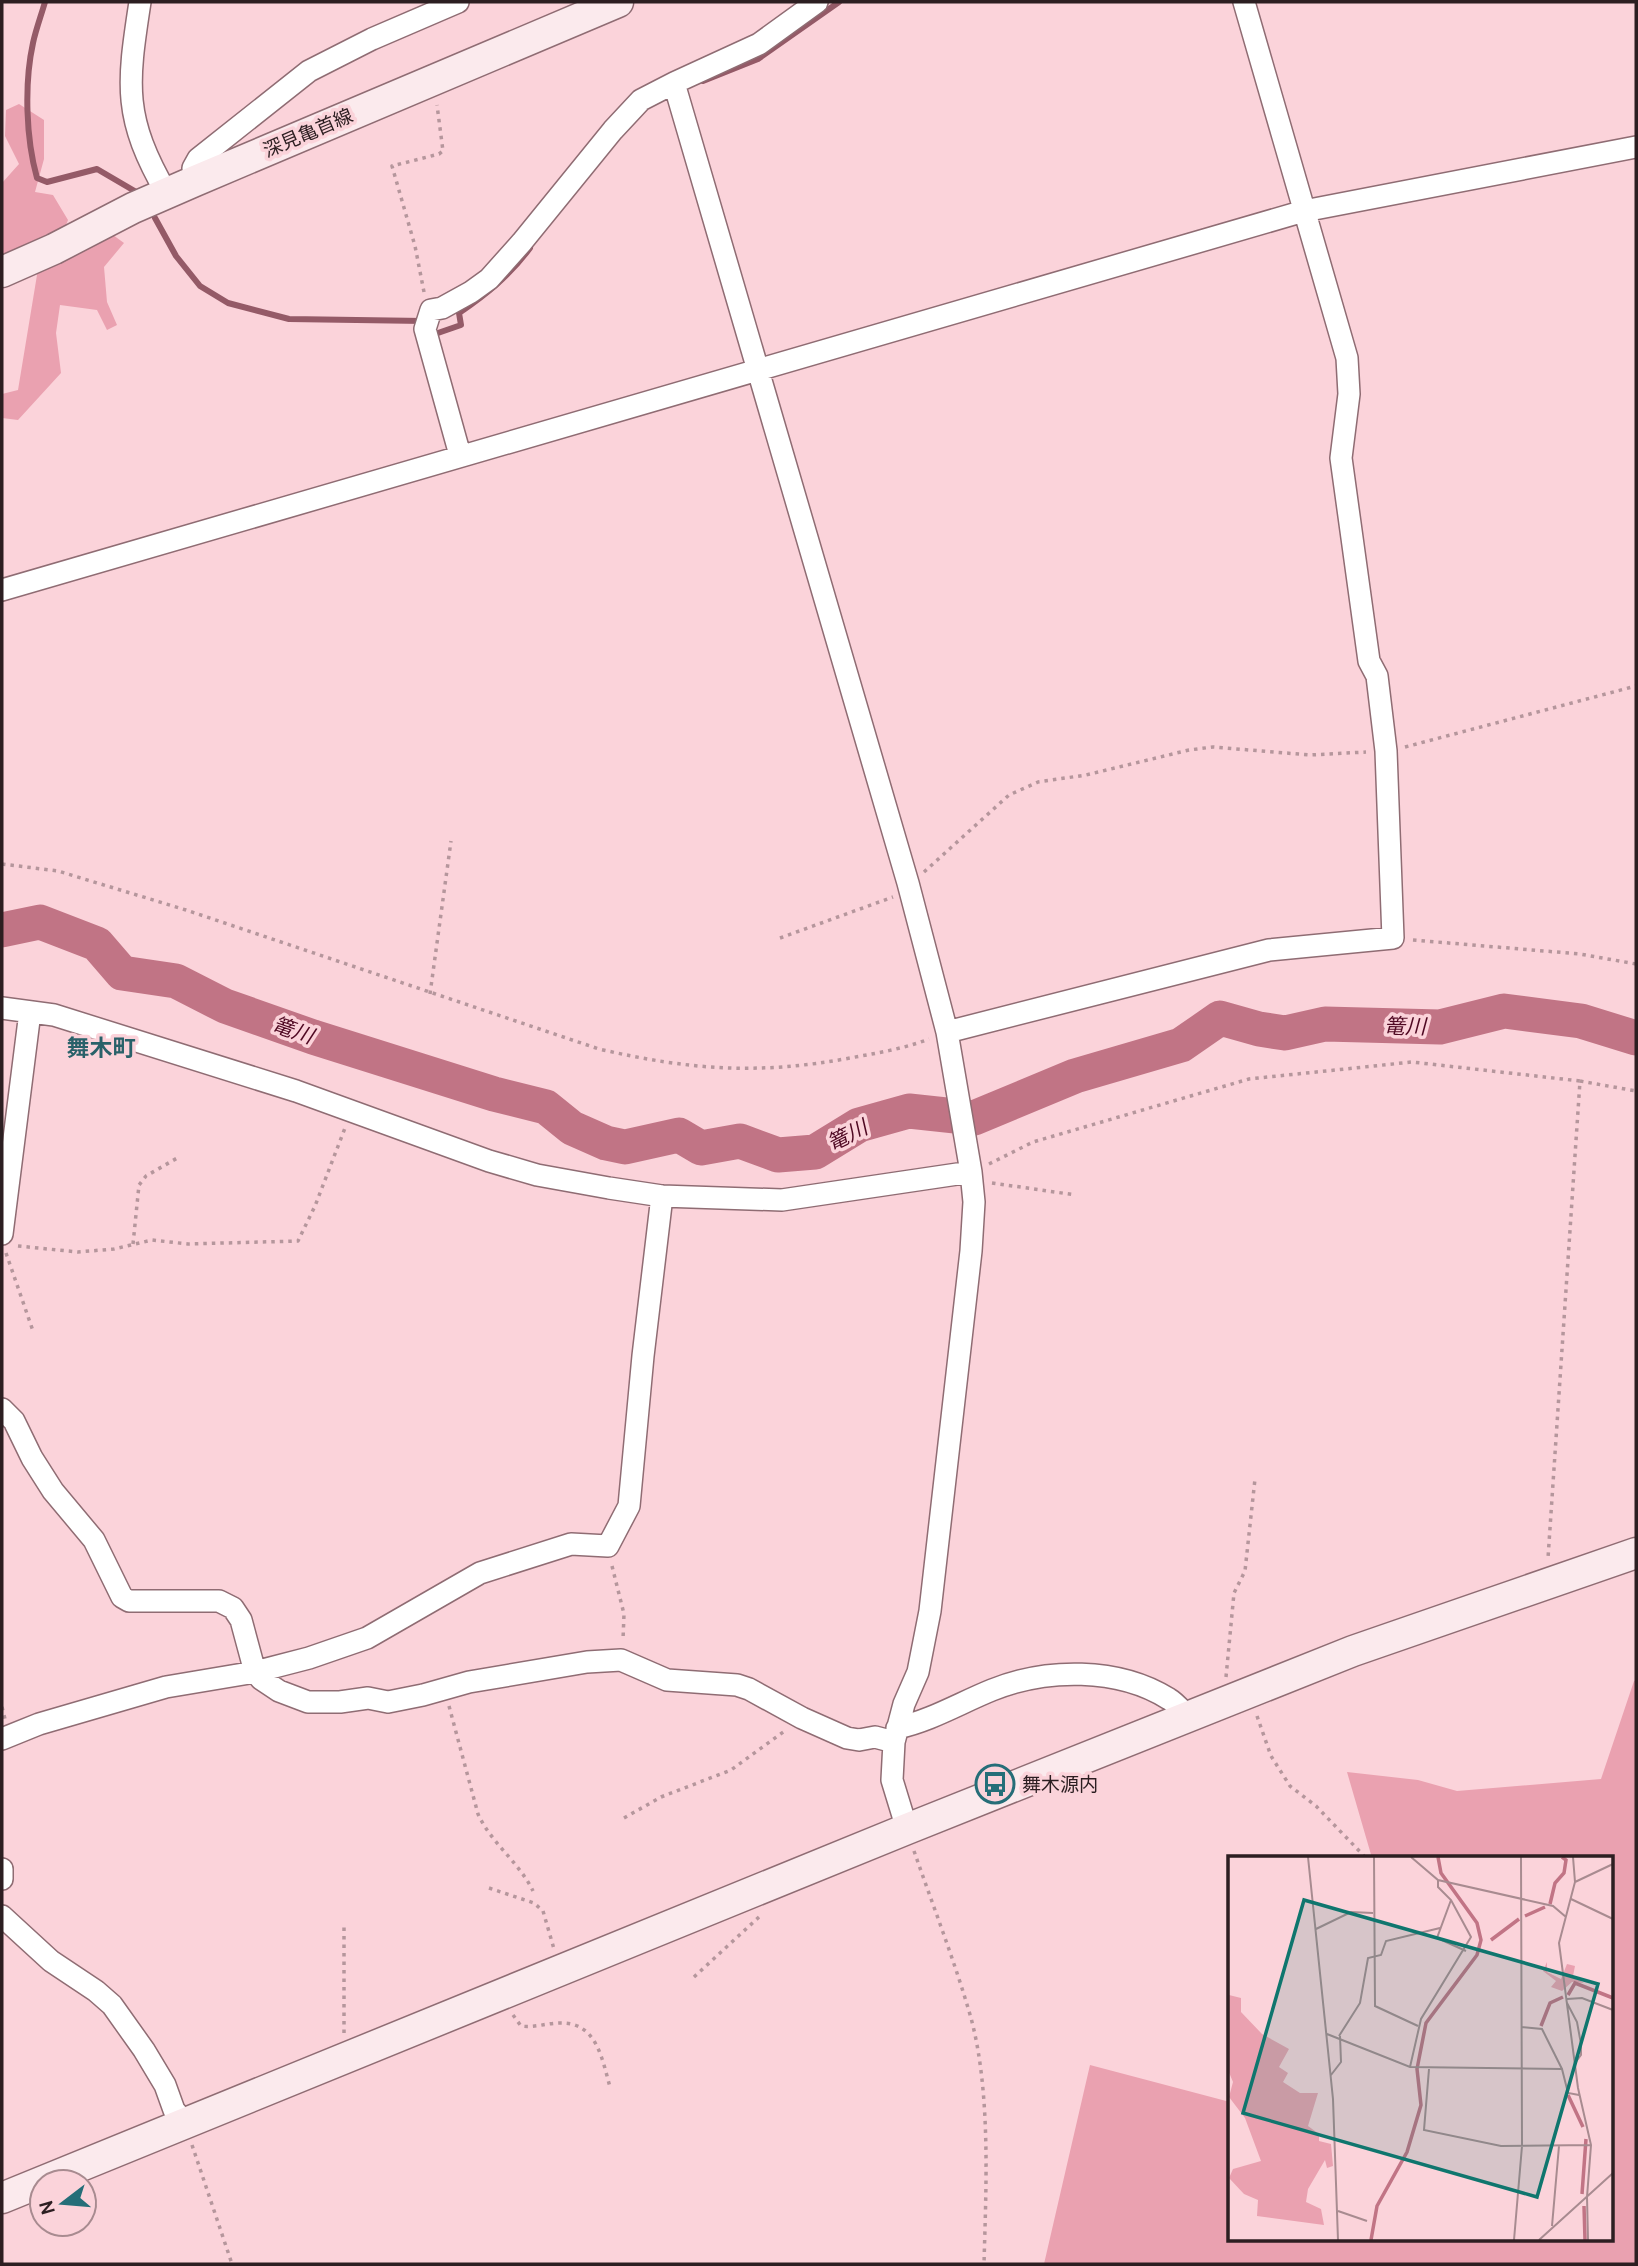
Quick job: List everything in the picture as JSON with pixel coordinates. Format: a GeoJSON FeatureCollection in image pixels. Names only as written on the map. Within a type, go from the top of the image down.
{"type":"FeatureCollection","features":[{"type":"Feature","properties":{"kind":"street"},"geometry":{"type":"LineString","coordinates":[[140,2],[130,85],[131,104],[144,150],[167,194]]}},
{"type":"Feature","properties":{"kind":"street"},"geometry":{"type":"LineString","coordinates":[[195,181],[193,168],[198,159],[309,71],[372,38],[457,2]]}},
{"type":"Feature","properties":{"kind":"street"},"geometry":{"type":"LineString","coordinates":[[460,455],[428,319],[489,279],[612,130],[641,100],[758,44],[817,2]]}},
{"type":"Feature","properties":{"kind":"street"},"geometry":{"type":"LineString","coordinates":[[948,1037],[1269,950],[1393,939],[1387,751],[1377,676],[1369,661],[1341,458],[1349,394],[1347,358],[1244,2]]}},
{"type":"Feature","properties":{"kind":"street","name":"深見亀首線"},"geometry":{"type":"LineString","coordinates":[[2,272],[54,249],[133,208],[612,3]]}},
{"type":"Feature","properties":{"kind":"street"},"geometry":{"type":"LineString","coordinates":[[675,85],[909,887],[948,1037],[972,1179],[971,1251],[930,1611],[918,1672],[904,1703],[895,1735],[892,1780],[907,1829]]}},
{"type":"Feature","properties":{"kind":"street"},"geometry":{"type":"LineString","coordinates":[[2,590],[1304,211],[1636,147]]}},
{"type":"Feature","properties":{"kind":"street"},"geometry":{"type":"LineString","coordinates":[[2,1008],[54,1015],[352,1111],[489,1161],[537,1175],[662,1196],[782,1199],[972,1179]]}},
{"type":"Feature","properties":{"kind":"street"},"geometry":{"type":"LineString","coordinates":[[7,1243],[30,1012]]}},
{"type":"Feature","properties":{"kind":"street"},"geometry":{"type":"LineString","coordinates":[[2,1738],[39,1724],[166,1687],[255,1672],[309,1658],[367,1638],[480,1573],[571,1544],[608,1546],[629,1506],[662,1196]]}},
{"type":"Feature","properties":{"kind":"street"},"geometry":{"type":"LineString","coordinates":[[2,1409],[14,1421],[32,1458],[53,1491],[93,1540],[122,1597],[129,1601],[219,1601],[233,1608],[241,1620],[255,1672],[279,1691],[308,1702],[340,1702],[368,1698],[388,1702],[470,1682],[574,1664],[621,1660],[667,1679],[737,1685],[749,1689],[802,1718],[847,1738],[859,1740],[895,1735],[995,1689],[1029,1679],[1079,1675],[1105,1676],[1139,1685],[1170,1699],[1188,1717]]}},
{"type":"Feature","properties":{"kind":"street"},"geometry":{"type":"LineString","coordinates":[[2,2198],[350,2054],[1353,1651],[1636,1553]]}},
{"type":"Feature","properties":{"kind":"street"},"geometry":{"type":"LineString","coordinates":[[2,1869],[2,1879]]}},
{"type":"Feature","properties":{"kind":"street"},"geometry":{"type":"LineString","coordinates":[[2,1916],[51,1961],[112,2005],[144,2050],[165,2085],[174,2110],[185,2123]]}},
{"type":"Feature","properties":{"kind":"path"},"geometry":{"type":"LineString","coordinates":[[428,319],[415,246],[393,166],[439,155],[443,151],[436,89],[432,80]]}},
{"type":"Feature","properties":{"kind":"path"},"geometry":{"type":"LineString","coordinates":[[780,938],[909,887],[1009,794],[1038,782],[1086,775],[1189,750],[1213,747],[1310,755],[1387,751],[1636,686]]}},
{"type":"Feature","properties":{"kind":"path"},"geometry":{"type":"LineString","coordinates":[[430,994],[451,841]]}},
{"type":"Feature","properties":{"kind":"path"},"geometry":{"type":"LineString","coordinates":[[2,864],[58,871],[173,906],[599,1049],[648,1060],[746,1070],[839,1060],[948,1037]]}},
{"type":"Feature","properties":{"kind":"path"},"geometry":{"type":"LineString","coordinates":[[1393,939],[1580,954],[1636,964]]}},
{"type":"Feature","properties":{"kind":"path"},"geometry":{"type":"LineString","coordinates":[[972,1179],[1033,1142],[1249,1079],[1412,1062],[1580,1081],[1636,1091]]}},
{"type":"Feature","properties":{"kind":"path"},"geometry":{"type":"LineString","coordinates":[[1546,1583],[1580,1081]]}},
{"type":"Feature","properties":{"kind":"path"},"geometry":{"type":"LineString","coordinates":[[33,1331],[7,1243],[78,1252],[114,1249],[152,1240],[188,1244],[298,1241],[315,1206],[352,1111]]}},
{"type":"Feature","properties":{"kind":"path"},"geometry":{"type":"LineString","coordinates":[[133,1245],[139,1185],[146,1176],[179,1157]]}},
{"type":"Feature","properties":{"kind":"path"},"geometry":{"type":"LineString","coordinates":[[972,1179],[1076,1195]]}},
{"type":"Feature","properties":{"kind":"path"},"geometry":{"type":"LineString","coordinates":[[1255,1479],[1245,1571],[1234,1593],[1226,1678],[1243,1695],[1290,1787],[1316,1806],[1364,1856]]}},
{"type":"Feature","properties":{"kind":"path"},"geometry":{"type":"LineString","coordinates":[[608,1546],[624,1614],[621,1660]]}},
{"type":"Feature","properties":{"kind":"path"},"geometry":{"type":"LineString","coordinates":[[444,1689],[478,1814],[484,1827],[527,1878],[533,1891]]}},
{"type":"Feature","properties":{"kind":"path"},"geometry":{"type":"LineString","coordinates":[[624,1818],[661,1797],[731,1770],[802,1718]]}},
{"type":"Feature","properties":{"kind":"path"},"geometry":{"type":"LineString","coordinates":[[907,1829],[971,2019],[977,2052],[986,2156],[984,2264]]}},
{"type":"Feature","properties":{"kind":"path"},"geometry":{"type":"LineString","coordinates":[[489,1888],[534,1903],[543,1911],[561,1970]]}},
{"type":"Feature","properties":{"kind":"path"},"geometry":{"type":"LineString","coordinates":[[694,1977],[760,1916],[765,1904],[758,1889]]}},
{"type":"Feature","properties":{"kind":"path"},"geometry":{"type":"LineString","coordinates":[[344,1923],[343,2031],[350,2054]]}},
{"type":"Feature","properties":{"kind":"path"},"geometry":{"type":"LineString","coordinates":[[506,1992],[514,2018],[521,2026],[559,2022],[584,2028],[600,2050],[610,2087]]}},
{"type":"Feature","properties":{"kind":"path"},"geometry":{"type":"LineString","coordinates":[[185,2123],[232,2264]]}},
{"type":"Feature","properties":{"kind":"shaded area"},"geometry":{"type":"Polygon","coordinates":[[[19,104],[44,120],[44,159],[35,192],[53,195],[68,220],[62,235],[69,258],[113,235],[124,243],[104,267],[107,302],[117,325],[107,330],[97,310],[60,305],[56,333],[61,373],[18,420],[2,418],[2,394],[18,390],[37,275],[29,255],[2,266],[2,183],[19,164],[5,136],[6,110],[19,104]]]}},
{"type":"Feature","properties":{"kind":"shaded area"},"geometry":{"type":"Polygon","coordinates":[[[1636,1680],[1636,2264],[1044,2264],[1090,2065],[1228,2101],[1228,2242],[1614,2242],[1614,1856],[1371,1856],[1347,1772],[1418,1780],[1457,1791],[1601,1779],[1636,1680]]]}},
{"type":"Feature","properties":{"kind":"waterway"},"geometry":{"type":"LineString","coordinates":[[45,2],[33,43],[27,93],[30,146],[37,178],[47,182],[97,169],[138,193]]}},
{"type":"Feature","properties":{"kind":"waterway"},"geometry":{"type":"LineString","coordinates":[[703,81],[758,59],[839,2]]}},
{"type":"Feature","properties":{"kind":"waterway"},"geometry":{"type":"LineString","coordinates":[[155,218],[176,256],[200,286],[228,303],[289,319],[424,321]]}},
{"type":"Feature","properties":{"kind":"waterway"},"geometry":{"type":"LineString","coordinates":[[431,329],[435,334],[461,325],[459,313],[498,284],[530,248]]}},
{"type":"Feature","properties":{"kind":"waterway","name":"篭川"},"geometry":{"type":"LineString","coordinates":[[2,930],[40,922],[97,944],[122,973],[176,981],[225,1006],[313,1037],[494,1094],[546,1107],[572,1128],[606,1143],[625,1147],[679,1135],[701,1148],[740,1141],[778,1155],[815,1152],[859,1125],[909,1111],[974,1118],[1075,1076],[1181,1045],[1220,1018],[1285,1033],[1325,1024],[1440,1027],[1504,1011],[1581,1021],[1636,1038]]}},
{"type":"Feature","properties":{"kind":"place","name":"舞木源内"},"geometry":{"type":"Point","coordinates":[995,1784]}},
{"type":"Feature","properties":{"kind":"district","name":"舞木町"},"geometry":{"type":"Point","coordinates":[101,1048]}}]}
